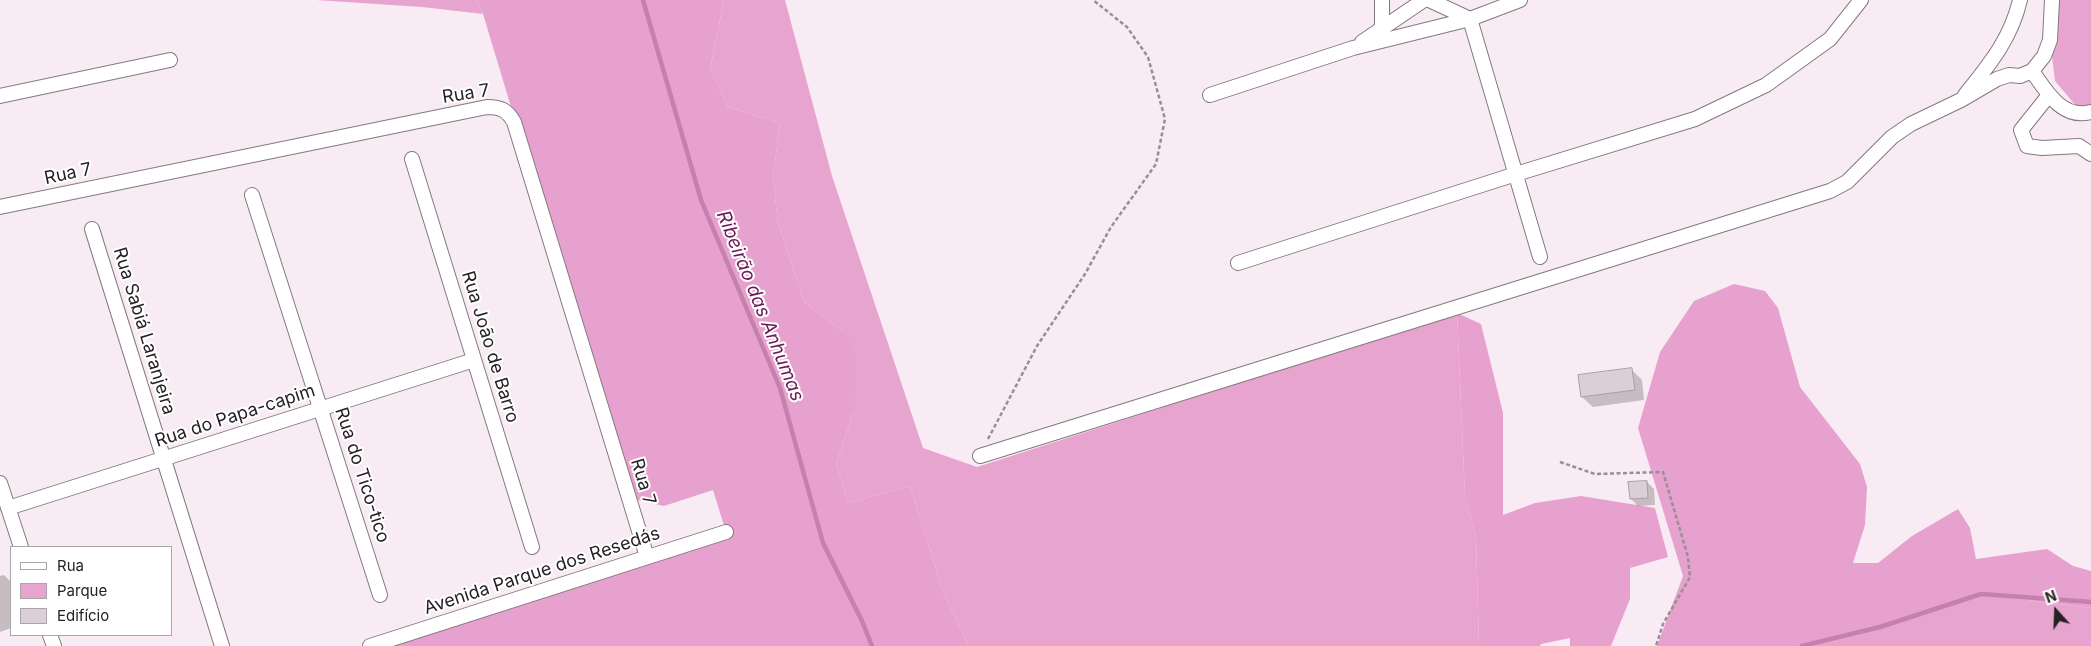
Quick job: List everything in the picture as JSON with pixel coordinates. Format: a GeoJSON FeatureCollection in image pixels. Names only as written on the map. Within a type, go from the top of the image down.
{"type":"FeatureCollection","features":[{"type":"Feature","properties":{"kind":"street"},"geometry":{"type":"LineString","coordinates":[[1382,0],[1382,28]]}},
{"type":"Feature","properties":{"kind":"street"},"geometry":{"type":"LineString","coordinates":[[1353,48],[1424,0]]}},
{"type":"Feature","properties":{"kind":"street"},"geometry":{"type":"LineString","coordinates":[[1429,0],[1470,19],[1540,258]]}},
{"type":"Feature","properties":{"kind":"street"},"geometry":{"type":"LineString","coordinates":[[1210,95],[1353,48],[1470,19],[1520,0]]}},
{"type":"Feature","properties":{"kind":"street"},"geometry":{"type":"LineString","coordinates":[[1238,263],[1695,119],[1766,85],[1830,39],[1861,0]]}},
{"type":"Feature","properties":{"kind":"street"},"geometry":{"type":"LineString","coordinates":[[1961,100],[1998,54],[2016,18],[2020,0]]}},
{"type":"Feature","properties":{"kind":"street"},"geometry":{"type":"LineString","coordinates":[[980,456],[1830,191],[1847,182],[1892,138],[1911,124],[1961,100],[1998,79],[2009,75],[2020,76],[2032,71],[2044,56],[2050,40],[2052,0]]}},
{"type":"Feature","properties":{"kind":"street"},"geometry":{"type":"LineString","coordinates":[[0,96],[170,60]]}},
{"type":"Feature","properties":{"kind":"street"},"geometry":{"type":"LineString","coordinates":[[2032,71],[2049,95],[2064,109],[2083,114],[2091,112]]}},
{"type":"Feature","properties":{"kind":"street"},"geometry":{"type":"LineString","coordinates":[[2049,95],[2021,130],[2027,146],[2042,148],[2079,146],[2091,154]]}},
{"type":"Feature","properties":{"kind":"street","name":"Rua 7"},"geometry":{"type":"LineString","coordinates":[[0,207],[487,107],[499,107],[509,114],[514,122],[647,557]]}},
{"type":"Feature","properties":{"kind":"street","name":"Rua João de Barro"},"geometry":{"type":"LineString","coordinates":[[412,159],[532,546]]}},
{"type":"Feature","properties":{"kind":"street","name":"Rua do Tico-tico"},"geometry":{"type":"LineString","coordinates":[[252,196],[380,594]]}},
{"type":"Feature","properties":{"kind":"street","name":"Rua Sabiá Laranjeira"},"geometry":{"type":"LineString","coordinates":[[92,229],[222,646]]}},
{"type":"Feature","properties":{"kind":"street","name":"Rua do Papa-capim"},"geometry":{"type":"LineString","coordinates":[[8,508],[474,360]]}},
{"type":"Feature","properties":{"kind":"street"},"geometry":{"type":"LineString","coordinates":[[0,486],[8,508],[6,526],[20,546]]}},
{"type":"Feature","properties":{"kind":"street","name":"Avenida Parque dos Resedás"},"geometry":{"type":"LineString","coordinates":[[370,646],[726,532]]}},
{"type":"Feature","properties":{"kind":"path"},"geometry":{"type":"LineString","coordinates":[[980,456],[1037,346],[1085,274],[1110,227],[1156,164],[1165,119],[1148,57],[1127,27],[1092,0]]}},
{"type":"Feature","properties":{"kind":"path"},"geometry":{"type":"LineString","coordinates":[[1560,462],[1595,474],[1663,472],[1688,556],[1690,577],[1663,624],[1656,646]]}},
{"type":"Feature","properties":{"kind":"green space"},"geometry":{"type":"Polygon","coordinates":[[[316,0],[477,0],[483,14],[422,7],[316,0]]]}},
{"type":"Feature","properties":{"kind":"green space"},"geometry":{"type":"Polygon","coordinates":[[[724,0],[785,0],[832,176],[923,448],[977,467],[1457,313],[1465,496],[1476,537],[1479,646],[969,646],[943,592],[910,486],[848,503],[836,464],[854,411],[842,331],[804,302],[778,223],[773,177],[780,123],[728,107],[710,69],[724,0]]]}},
{"type":"Feature","properties":{"kind":"green space"},"geometry":{"type":"Polygon","coordinates":[[[2052,0],[2091,0],[2091,112],[2083,114],[2055,81],[2050,40],[2052,0]]]}},
{"type":"Feature","properties":{"kind":"green space"},"geometry":{"type":"Polygon","coordinates":[[[1981,594],[2091,608],[2091,646],[1802,646],[1880,627],[1981,594]]]}},
{"type":"Feature","properties":{"kind":"shaded area"},"geometry":{"type":"Polygon","coordinates":[[[477,0],[724,0],[710,69],[728,107],[780,123],[773,177],[778,223],[804,302],[842,331],[856,354],[854,411],[836,464],[848,503],[910,486],[943,592],[969,646],[370,646],[726,532],[713,490],[664,506],[629,498],[483,14],[477,0]]]}},
{"type":"Feature","properties":{"kind":"shaded area"},"geometry":{"type":"Polygon","coordinates":[[[1734,284],[1765,291],[1778,308],[1800,387],[1860,464],[1867,487],[1865,525],[1853,563],[1878,563],[1912,536],[1958,509],[1970,528],[1976,559],[2047,549],[2073,566],[2091,571],[2091,608],[1981,594],[1880,627],[1802,646],[1657,646],[1683,576],[1638,428],[1660,352],[1694,301],[1734,284]]]}},
{"type":"Feature","properties":{"kind":"shaded area"},"geometry":{"type":"Polygon","coordinates":[[[1457,313],[1481,324],[1503,413],[1503,515],[1535,503],[1581,496],[1655,508],[1668,557],[1630,568],[1630,599],[1611,646],[1570,646],[1570,638],[1541,644],[1540,646],[1479,646],[1476,537],[1465,496],[1457,313]]]}},
{"type":"Feature","properties":{"kind":"building"},"geometry":{"type":"Polygon","coordinates":[[[1632,368],[1635,390],[1581,397],[1578,375],[1632,368]]]}},
{"type":"Feature","properties":{"kind":"building"},"geometry":{"type":"Polygon","coordinates":[[[1647,481],[1648,498],[1630,499],[1628,482],[1647,481]]]}},
{"type":"Feature","properties":{"kind":"waterway","name":"Ribeirão das Anhumas"},"geometry":{"type":"LineString","coordinates":[[643,0],[701,200],[780,388],[823,543],[862,621],[872,646]]}},
{"type":"Feature","properties":{"kind":"waterway"},"geometry":{"type":"LineString","coordinates":[[1802,646],[1880,627],[1981,594],[2091,602]]}}]}
